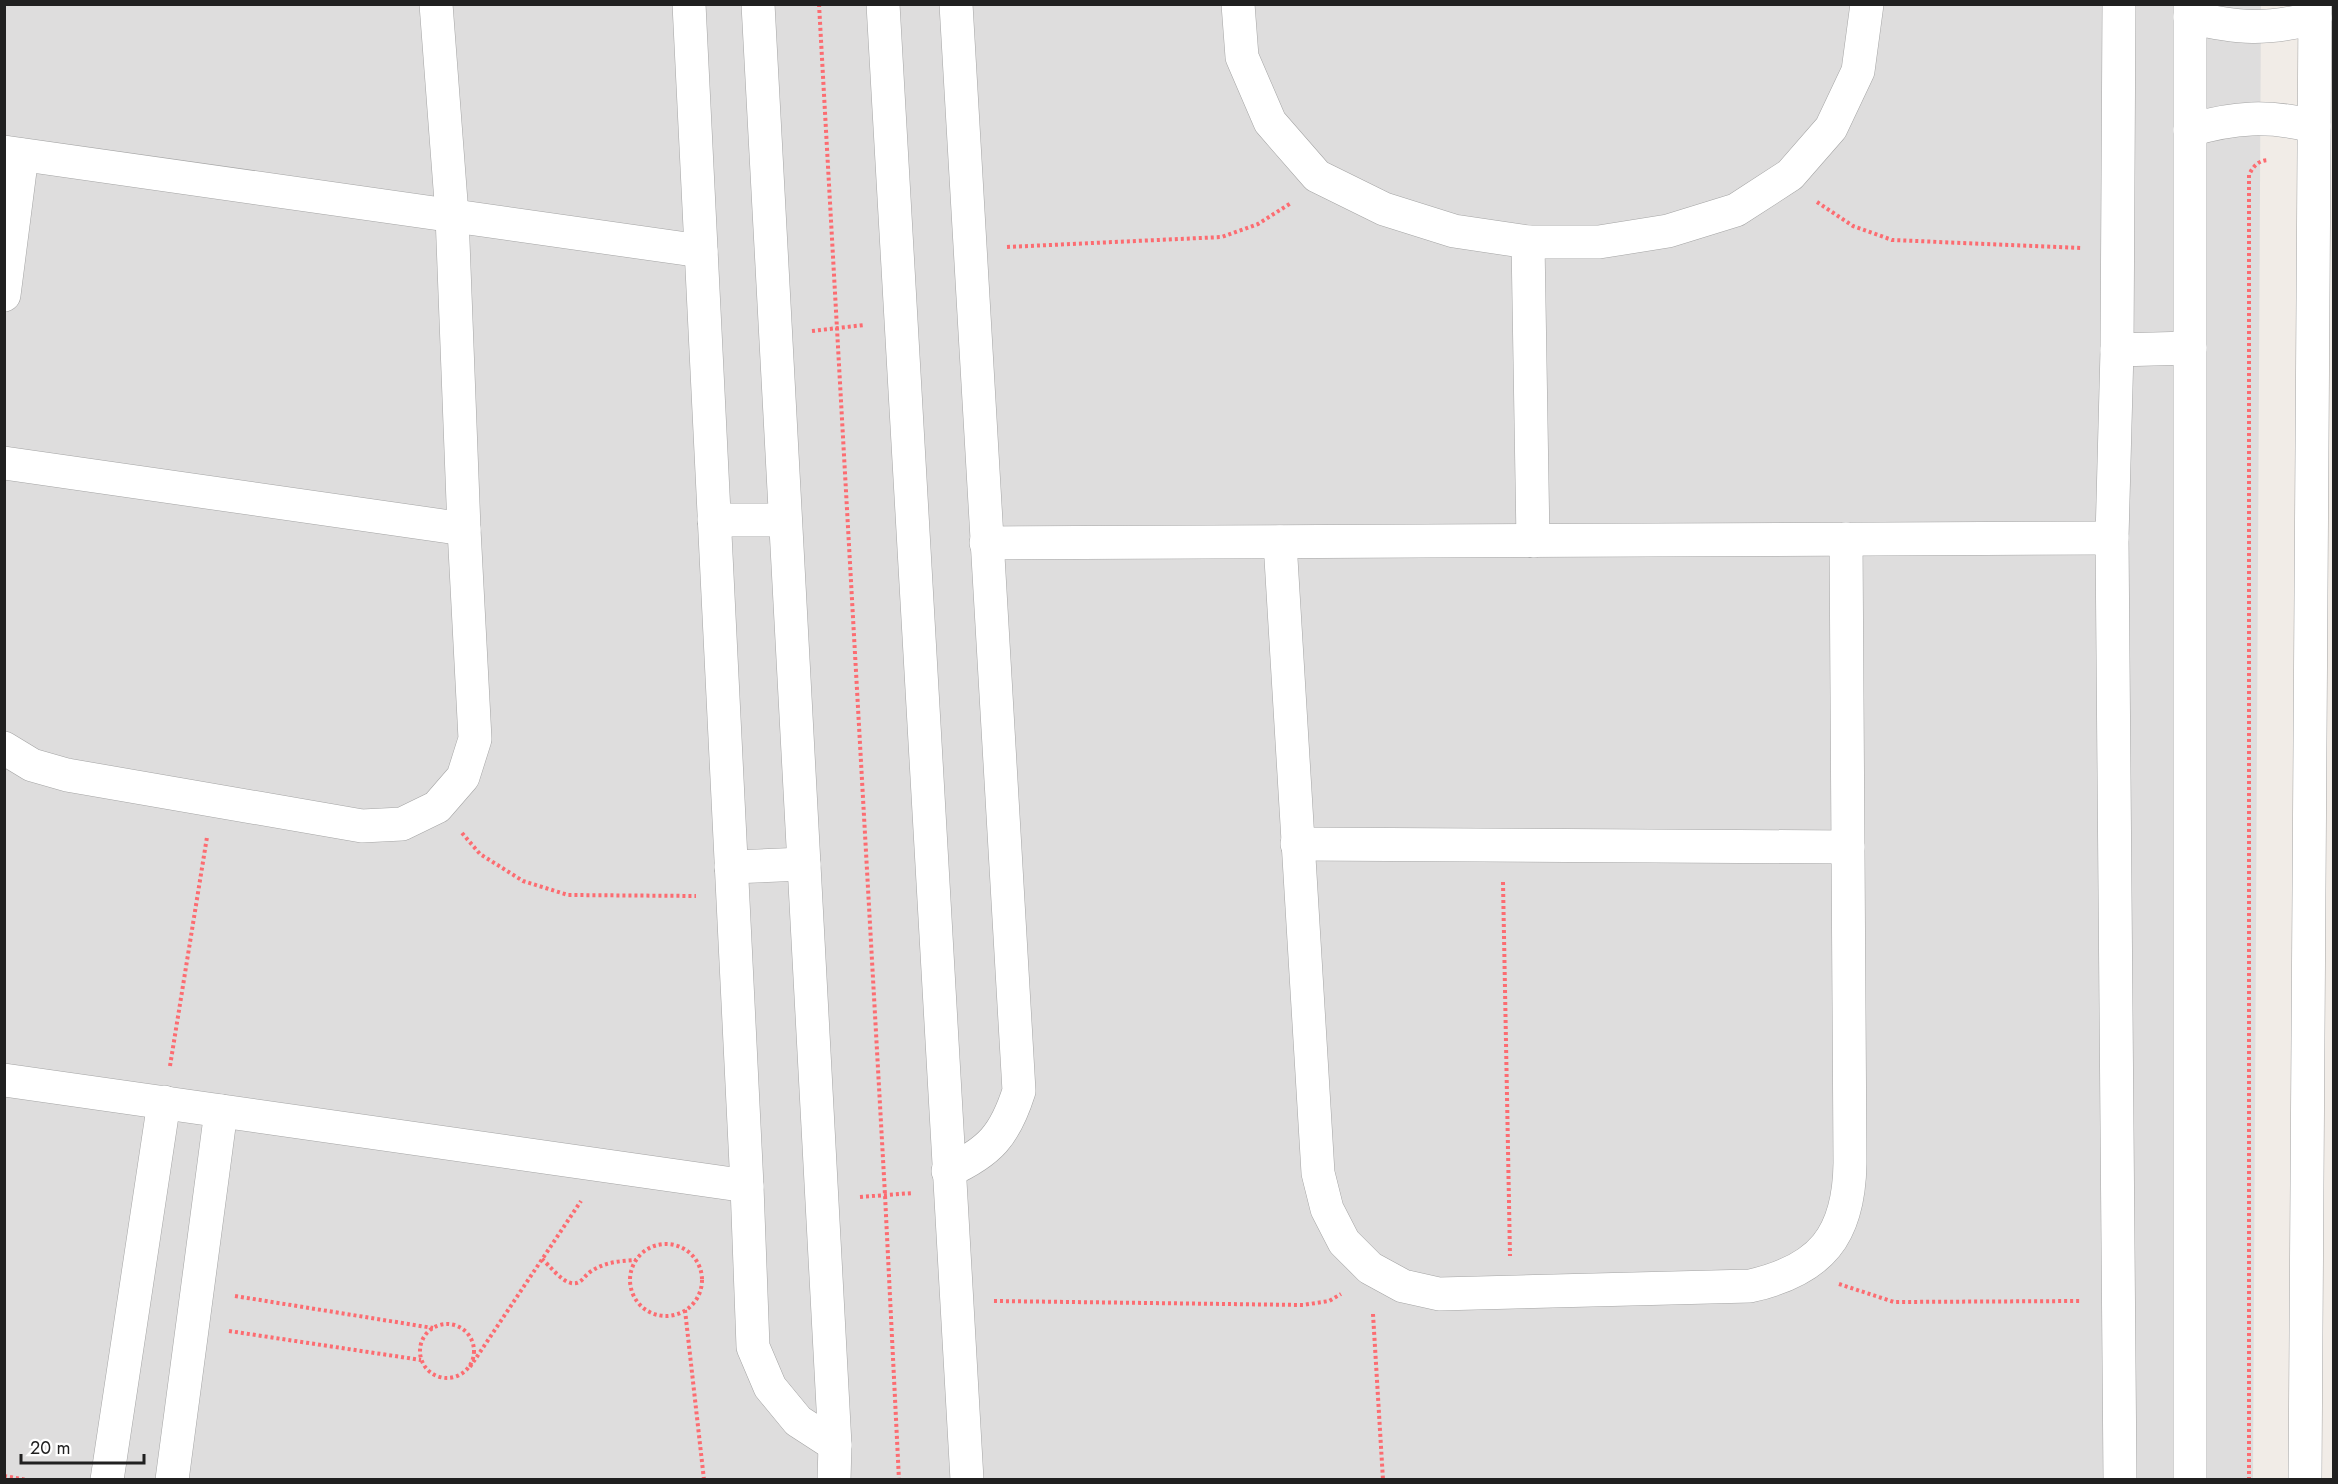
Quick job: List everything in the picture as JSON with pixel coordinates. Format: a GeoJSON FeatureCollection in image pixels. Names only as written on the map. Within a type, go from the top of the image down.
{"type":"FeatureCollection","features":[{"type":"Feature","properties":{"kind":"street"},"geometry":{"type":"LineString","coordinates":[[4,748],[32,765],[67,775],[362,826],[402,824],[437,807],[463,777],[475,739],[452,215],[436,4]]}},
{"type":"Feature","properties":{"kind":"street"},"geometry":{"type":"LineString","coordinates":[[689,4],[753,1347],[770,1388],[798,1421],[834,1444]]}},
{"type":"Feature","properties":{"kind":"street"},"geometry":{"type":"LineString","coordinates":[[758,4],[822,1201],[834,1479]]}},
{"type":"Feature","properties":{"kind":"street"},"geometry":{"type":"LineString","coordinates":[[883,4],[967,1479]]}},
{"type":"Feature","properties":{"kind":"street"},"geometry":{"type":"LineString","coordinates":[[949,1180],[995,1141],[1010,1118],[1019,1091],[956,4]]}},
{"type":"Feature","properties":{"kind":"street"},"geometry":{"type":"LineString","coordinates":[[1238,4],[1242,57],[1270,122],[1317,176],[1384,209],[1454,231],[1528,242],[1599,242],[1668,231],[1736,210],[1790,175],[1831,128],[1858,71],[1867,4]]}},
{"type":"Feature","properties":{"kind":"street"},"geometry":{"type":"LineString","coordinates":[[2119,4],[2117,350],[2112,538],[2120,1479]]}},
{"type":"Feature","properties":{"kind":"street"},"geometry":{"type":"LineString","coordinates":[[2190,1479],[2190,11],[2221,25],[2253,28],[2284,26],[2315,11],[2306,1479]]}},
{"type":"Feature","properties":{"kind":"street"},"geometry":{"type":"LineString","coordinates":[[2190,130],[2220,121],[2252,118],[2283,119],[2314,126]]}},
{"type":"Feature","properties":{"kind":"street"},"geometry":{"type":"LineString","coordinates":[[4,295],[13,154],[701,250]]}},
{"type":"Feature","properties":{"kind":"street"},"geometry":{"type":"LineString","coordinates":[[1528,242],[1533,541]]}},
{"type":"Feature","properties":{"kind":"street"},"geometry":{"type":"LineString","coordinates":[[2117,350],[2190,348]]}},
{"type":"Feature","properties":{"kind":"street"},"geometry":{"type":"LineString","coordinates":[[4,463],[464,529]]}},
{"type":"Feature","properties":{"kind":"street"},"geometry":{"type":"LineString","coordinates":[[714,520],[785,520]]}},
{"type":"Feature","properties":{"kind":"street"},"geometry":{"type":"LineString","coordinates":[[987,543],[2112,538]]}},
{"type":"Feature","properties":{"kind":"street"},"geometry":{"type":"LineString","coordinates":[[1280,542],[1318,1173],[1327,1209],[1344,1242],[1370,1268],[1403,1286],[1439,1294],[1750,1286],[1778,1280],[1803,1267],[1826,1246],[1842,1221],[1850,1192],[1846,539]]}},
{"type":"Feature","properties":{"kind":"street"},"geometry":{"type":"LineString","coordinates":[[1298,844],[1848,847]]}},
{"type":"Feature","properties":{"kind":"street"},"geometry":{"type":"LineString","coordinates":[[732,881],[804,864]]}},
{"type":"Feature","properties":{"kind":"street"},"geometry":{"type":"LineString","coordinates":[[4,1080],[747,1186]]}},
{"type":"Feature","properties":{"kind":"street"},"geometry":{"type":"LineString","coordinates":[[107,1479],[164,1102]]}},
{"type":"Feature","properties":{"kind":"street"},"geometry":{"type":"LineString","coordinates":[[172,1479],[221,1111]]}},
{"type":"Feature","properties":{"kind":"path"},"geometry":{"type":"LineString","coordinates":[[819,4],[899,1479]]}},
{"type":"Feature","properties":{"kind":"path"},"geometry":{"type":"LineString","coordinates":[[2250,1479],[2249,175],[2259,162],[2274,161]]}},
{"type":"Feature","properties":{"kind":"path"},"geometry":{"type":"LineString","coordinates":[[1790,175],[1819,204],[1853,226],[1892,240],[2118,250]]}},
{"type":"Feature","properties":{"kind":"path"},"geometry":{"type":"LineString","coordinates":[[970,248],[1222,237],[1258,224],[1291,203],[1317,176]]}},
{"type":"Feature","properties":{"kind":"path"},"geometry":{"type":"LineString","coordinates":[[775,335],[901,322]]}},
{"type":"Feature","properties":{"kind":"path"},"geometry":{"type":"LineString","coordinates":[[164,1102],[213,800]]}},
{"type":"Feature","properties":{"kind":"path"},"geometry":{"type":"LineString","coordinates":[[437,807],[480,854],[523,881],[568,895],[732,881]]}},
{"type":"Feature","properties":{"kind":"path"},"geometry":{"type":"LineString","coordinates":[[1502,845],[1511,1293]]}},
{"type":"Feature","properties":{"kind":"path"},"geometry":{"type":"LineString","coordinates":[[470,1367],[475,1355],[473,1343],[467,1332],[457,1325],[445,1324],[433,1328],[424,1336],[420,1348],[421,1360],[427,1371],[437,1378],[450,1379],[461,1375],[470,1367],[605,1166]]}},
{"type":"Feature","properties":{"kind":"path"},"geometry":{"type":"LineString","coordinates":[[822,1201],[885,1195],[949,1180]]}},
{"type":"Feature","properties":{"kind":"path"},"geometry":{"type":"LineString","coordinates":[[659,1245],[673,1245],[686,1250],[696,1260],[701,1274],[701,1287],[695,1300],[686,1310],[673,1316],[659,1316],[646,1311],[635,1300],[630,1287],[631,1273],[636,1260],[646,1251],[659,1245]]}},
{"type":"Feature","properties":{"kind":"path"},"geometry":{"type":"LineString","coordinates":[[542,1259],[565,1281],[573,1284],[580,1282],[590,1272],[612,1262],[636,1260]]}},
{"type":"Feature","properties":{"kind":"path"},"geometry":{"type":"LineString","coordinates":[[1803,1267],[1832,1282],[1894,1302],[2118,1300]]}},
{"type":"Feature","properties":{"kind":"path"},"geometry":{"type":"LineString","coordinates":[[956,1301],[1303,1305],[1329,1301],[1345,1293],[1353,1288],[1370,1268]]}},
{"type":"Feature","properties":{"kind":"path"},"geometry":{"type":"LineString","coordinates":[[1370,1268],[1383,1479]]}},
{"type":"Feature","properties":{"kind":"path"},"geometry":{"type":"LineString","coordinates":[[197,1290],[433,1328]]}},
{"type":"Feature","properties":{"kind":"path"},"geometry":{"type":"LineString","coordinates":[[686,1310],[704,1479]]}},
{"type":"Feature","properties":{"kind":"path"},"geometry":{"type":"LineString","coordinates":[[193,1325],[421,1360]]}},
{"type":"Feature","properties":{"kind":"path"},"geometry":{"type":"LineString","coordinates":[[4,1476],[27,1479]]}},
{"type":"Feature","properties":{"kind":"shaded area"},"geometry":{"type":"Polygon","coordinates":[[[5,5],[2261,5],[2253,1479],[5,1480],[5,5]]]}}]}
